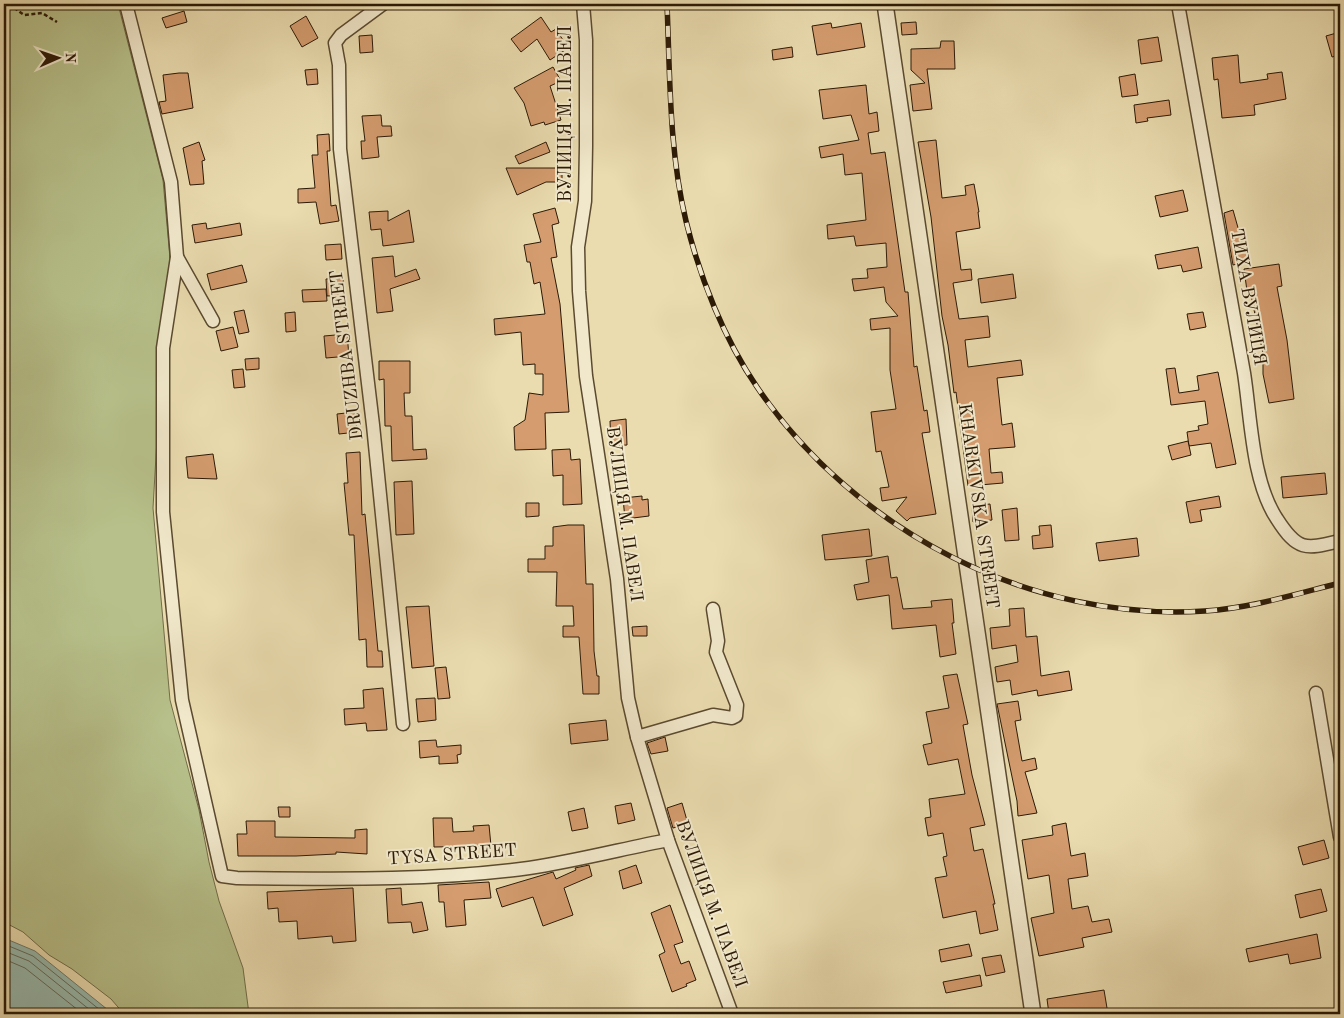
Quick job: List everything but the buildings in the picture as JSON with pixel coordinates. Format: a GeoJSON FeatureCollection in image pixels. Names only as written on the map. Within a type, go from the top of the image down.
{"type":"FeatureCollection","features":[{"type":"Feature","properties":{"kind":"street"},"geometry":{"type":"LineString","coordinates":[[126,4],[171,182],[177,257],[213,321]]}},
{"type":"Feature","properties":{"kind":"street","name":"DRUZHBA STREET"},"geometry":{"type":"LineString","coordinates":[[382,4],[341,35],[335,43],[339,65],[340,149],[373,425],[403,724]]}},
{"type":"Feature","properties":{"kind":"street","name":"ВУЛИЦЯ М. ПАВЕЛ"},"geometry":{"type":"LineString","coordinates":[[583,4],[586,40],[585,192],[578,247],[579,291],[586,376],[617,579],[628,698],[637,737],[668,840],[732,1014]]}},
{"type":"Feature","properties":{"kind":"street","name":"KHARKIVSKA STREET"},"geometry":{"type":"LineString","coordinates":[[885,4],[1034,1014]]}},
{"type":"Feature","properties":{"kind":"street","name":"ТИХА ВУЛИЦЯ"},"geometry":{"type":"LineString","coordinates":[[1178,4],[1249,406],[1261,486],[1277,519],[1296,542],[1309,548],[1340,541]]}},
{"type":"Feature","properties":{"kind":"street","name":"TYSA STREET"},"geometry":{"type":"LineString","coordinates":[[177,257],[163,348],[164,512],[182,700],[222,876],[236,878],[354,880],[482,873],[530,868],[668,840]]}},
{"type":"Feature","properties":{"kind":"street"},"geometry":{"type":"LineString","coordinates":[[637,737],[713,715],[732,718],[736,716],[737,705],[716,652],[718,641],[713,609]]}},
{"type":"Feature","properties":{"kind":"street"},"geometry":{"type":"LineString","coordinates":[[1316,693],[1340,837]]}},
{"type":"Feature","properties":{"kind":"path"},"geometry":{"type":"LineString","coordinates":[[9,4],[24,15],[42,13],[57,22]]}},
{"type":"Feature","properties":{"kind":"green space"},"geometry":{"type":"Polygon","coordinates":[[[4,4],[118,4],[163,180],[171,270],[159,332],[158,421],[153,508],[170,700],[199,810],[219,901],[243,968],[249,1014],[124,1014],[111,999],[72,969],[49,955],[23,932],[4,922],[4,4]]]}},
{"type":"Feature","properties":{"kind":"water"},"geometry":{"type":"Polygon","coordinates":[[[4,938],[35,951],[113,1014],[4,1014],[4,938]]]}},
{"type":"Feature","properties":{"kind":"railway"},"geometry":{"type":"LineString","coordinates":[[667,4],[671,113],[676,168],[686,221],[706,286],[734,349],[757,387],[797,438],[844,484],[896,524],[952,557],[1012,583],[1075,601],[1140,610],[1205,611],[1256,604],[1340,583]]}}]}
